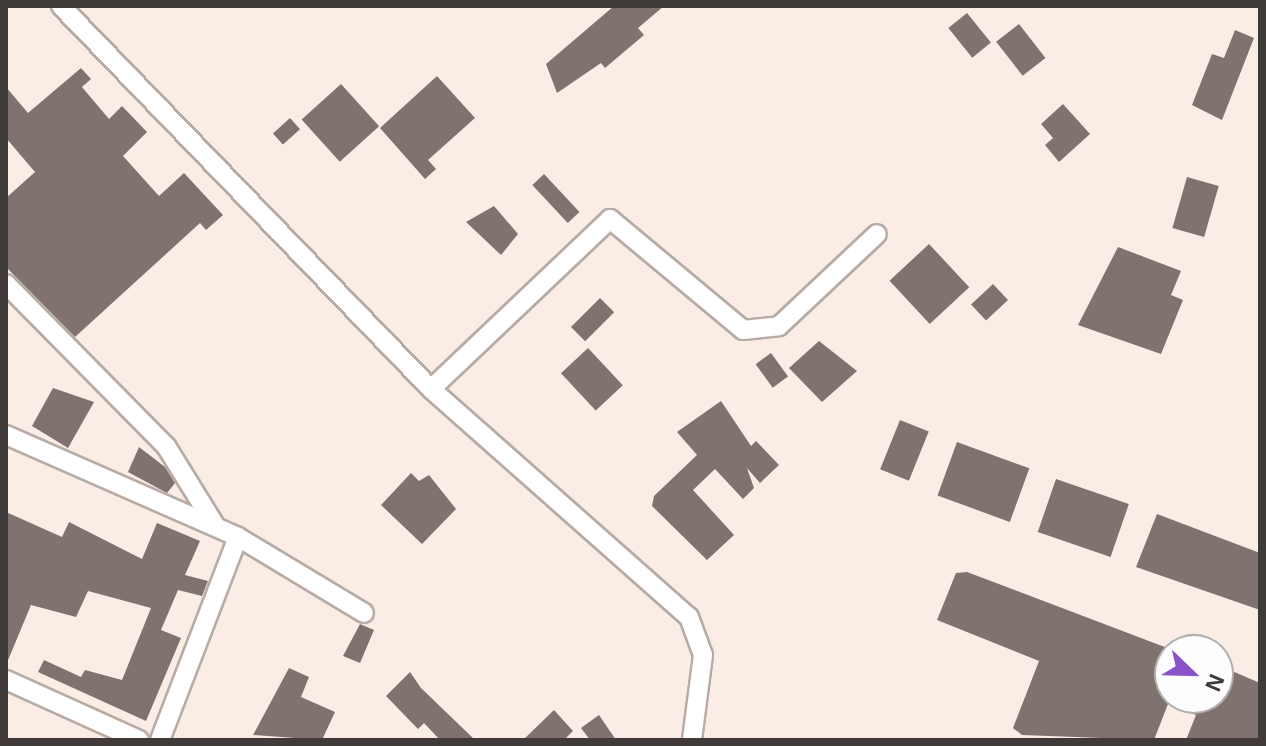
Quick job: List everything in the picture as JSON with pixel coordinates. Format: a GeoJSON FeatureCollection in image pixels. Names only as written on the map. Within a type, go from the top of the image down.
{"type":"FeatureCollection","features":[{"type":"Feature","properties":{"kind":"street"},"geometry":{"type":"LineString","coordinates":[[61,6],[431,389],[689,617],[703,655],[692,740]]}},
{"type":"Feature","properties":{"kind":"street"},"geometry":{"type":"LineString","coordinates":[[431,389],[610,219],[743,330],[779,326],[877,234]]}},
{"type":"Feature","properties":{"kind":"street"},"geometry":{"type":"LineString","coordinates":[[6,284],[166,446],[216,527]]}},
{"type":"Feature","properties":{"kind":"street"},"geometry":{"type":"LineString","coordinates":[[6,435],[238,537],[364,613]]}},
{"type":"Feature","properties":{"kind":"street"},"geometry":{"type":"LineString","coordinates":[[160,740],[238,537]]}},
{"type":"Feature","properties":{"kind":"street"},"geometry":{"type":"LineString","coordinates":[[6,680],[139,740]]}},
{"type":"Feature","properties":{"kind":"building"},"geometry":{"type":"Polygon","coordinates":[[[614,6],[664,6],[638,28],[644,35],[605,68],[601,63],[557,93],[546,64],[614,6]]]}},
{"type":"Feature","properties":{"kind":"building"},"geometry":{"type":"Polygon","coordinates":[[[967,13],[991,43],[972,58],[948,28],[967,13]]]}},
{"type":"Feature","properties":{"kind":"building"},"geometry":{"type":"Polygon","coordinates":[[[1019,24],[1045,58],[1023,76],[996,42],[1019,24]]]}},
{"type":"Feature","properties":{"kind":"building"},"geometry":{"type":"Polygon","coordinates":[[[1235,30],[1254,38],[1222,120],[1192,105],[1212,54],[1224,58],[1235,30]]]}},
{"type":"Feature","properties":{"kind":"building"},"geometry":{"type":"Polygon","coordinates":[[[81,68],[91,79],[82,87],[109,119],[122,106],[147,132],[123,156],[159,196],[184,173],[223,215],[206,230],[200,223],[75,337],[6,267],[6,198],[35,172],[6,138],[6,87],[28,113],[81,68]]]}},
{"type":"Feature","properties":{"kind":"building"},"geometry":{"type":"Polygon","coordinates":[[[437,76],[475,118],[428,160],[436,169],[425,179],[380,128],[437,76]]]}},
{"type":"Feature","properties":{"kind":"building"},"geometry":{"type":"Polygon","coordinates":[[[341,84],[379,126],[340,162],[302,119],[341,84]]]}},
{"type":"Feature","properties":{"kind":"building"},"geometry":{"type":"Polygon","coordinates":[[[1063,104],[1090,134],[1059,162],[1045,145],[1053,138],[1041,124],[1063,104]]]}},
{"type":"Feature","properties":{"kind":"building"},"geometry":{"type":"Polygon","coordinates":[[[290,118],[300,129],[283,145],[273,133],[290,118]]]}},
{"type":"Feature","properties":{"kind":"building"},"geometry":{"type":"Polygon","coordinates":[[[544,174],[579,212],[568,223],[532,185],[544,174]]]}},
{"type":"Feature","properties":{"kind":"building"},"geometry":{"type":"Polygon","coordinates":[[[1187,177],[1219,186],[1204,237],[1172,228],[1187,177]]]}},
{"type":"Feature","properties":{"kind":"building"},"geometry":{"type":"Polygon","coordinates":[[[494,206],[518,234],[501,255],[466,222],[494,206]]]}},
{"type":"Feature","properties":{"kind":"building"},"geometry":{"type":"Polygon","coordinates":[[[929,244],[969,287],[930,324],[890,281],[929,244]]]}},
{"type":"Feature","properties":{"kind":"building"},"geometry":{"type":"Polygon","coordinates":[[[1118,247],[1181,271],[1171,295],[1183,300],[1161,354],[1078,325],[1118,247]]]}},
{"type":"Feature","properties":{"kind":"building"},"geometry":{"type":"Polygon","coordinates":[[[993,284],[1008,300],[986,321],[971,304],[993,284]]]}},
{"type":"Feature","properties":{"kind":"building"},"geometry":{"type":"Polygon","coordinates":[[[600,298],[614,312],[585,341],[571,327],[600,298]]]}},
{"type":"Feature","properties":{"kind":"building"},"geometry":{"type":"Polygon","coordinates":[[[819,341],[857,371],[822,402],[789,368],[819,341]]]}},
{"type":"Feature","properties":{"kind":"building"},"geometry":{"type":"Polygon","coordinates":[[[588,348],[623,385],[596,411],[561,373],[588,348]]]}},
{"type":"Feature","properties":{"kind":"building"},"geometry":{"type":"Polygon","coordinates":[[[771,353],[788,376],[773,388],[756,364],[771,353]]]}},
{"type":"Feature","properties":{"kind":"building"},"geometry":{"type":"Polygon","coordinates":[[[53,388],[94,402],[68,448],[32,426],[53,388]]]}},
{"type":"Feature","properties":{"kind":"building"},"geometry":{"type":"Polygon","coordinates":[[[721,401],[751,446],[756,441],[779,465],[760,483],[747,468],[754,488],[743,499],[715,469],[693,490],[734,535],[707,560],[652,506],[654,496],[697,455],[677,432],[721,401]]]}},
{"type":"Feature","properties":{"kind":"building"},"geometry":{"type":"Polygon","coordinates":[[[900,420],[929,432],[909,481],[880,469],[900,420]]]}},
{"type":"Feature","properties":{"kind":"building"},"geometry":{"type":"Polygon","coordinates":[[[957,442],[1029,468],[1010,522],[938,496],[957,442]]]}},
{"type":"Feature","properties":{"kind":"building"},"geometry":{"type":"Polygon","coordinates":[[[139,447],[165,467],[175,483],[167,493],[128,472],[139,447]]]}},
{"type":"Feature","properties":{"kind":"building"},"geometry":{"type":"Polygon","coordinates":[[[411,473],[419,481],[429,475],[456,509],[422,544],[381,505],[411,473]]]}},
{"type":"Feature","properties":{"kind":"building"},"geometry":{"type":"Polygon","coordinates":[[[1056,479],[1129,504],[1111,557],[1038,532],[1056,479]]]}},
{"type":"Feature","properties":{"kind":"building"},"geometry":{"type":"Polygon","coordinates":[[[6,512],[62,537],[69,522],[142,559],[157,523],[200,541],[185,575],[208,581],[202,596],[178,590],[161,630],[181,638],[146,721],[38,672],[44,660],[81,677],[85,670],[122,680],[151,608],[88,591],[76,617],[31,605],[6,665],[6,512]]]}},
{"type":"Feature","properties":{"kind":"building"},"geometry":{"type":"Polygon","coordinates":[[[1157,514],[1260,553],[1260,610],[1136,567],[1157,514]]]}},
{"type":"Feature","properties":{"kind":"building"},"geometry":{"type":"Polygon","coordinates":[[[967,572],[1154,643],[1154,714],[1164,714],[1154,740],[1022,735],[1013,728],[1039,661],[937,620],[956,573],[967,572]]]}},
{"type":"Feature","properties":{"kind":"building"},"geometry":{"type":"Polygon","coordinates":[[[360,624],[374,630],[360,663],[343,656],[360,624]]]}},
{"type":"Feature","properties":{"kind":"building"},"geometry":{"type":"Polygon","coordinates":[[[289,668],[309,677],[301,697],[335,712],[322,740],[253,735],[289,668]]]}},
{"type":"Feature","properties":{"kind":"building"},"geometry":{"type":"Polygon","coordinates":[[[410,672],[421,688],[475,740],[440,740],[424,723],[418,729],[386,696],[410,672]]]}},
{"type":"Feature","properties":{"kind":"building"},"geometry":{"type":"Polygon","coordinates":[[[1234,672],[1260,683],[1260,740],[1186,740],[1196,715],[1193,714],[1234,714],[1234,672]]]}},
{"type":"Feature","properties":{"kind":"building"},"geometry":{"type":"Polygon","coordinates":[[[554,710],[573,731],[564,740],[523,740],[554,710]]]}},
{"type":"Feature","properties":{"kind":"building"},"geometry":{"type":"Polygon","coordinates":[[[599,715],[616,740],[590,740],[581,728],[599,715]]]}}]}
